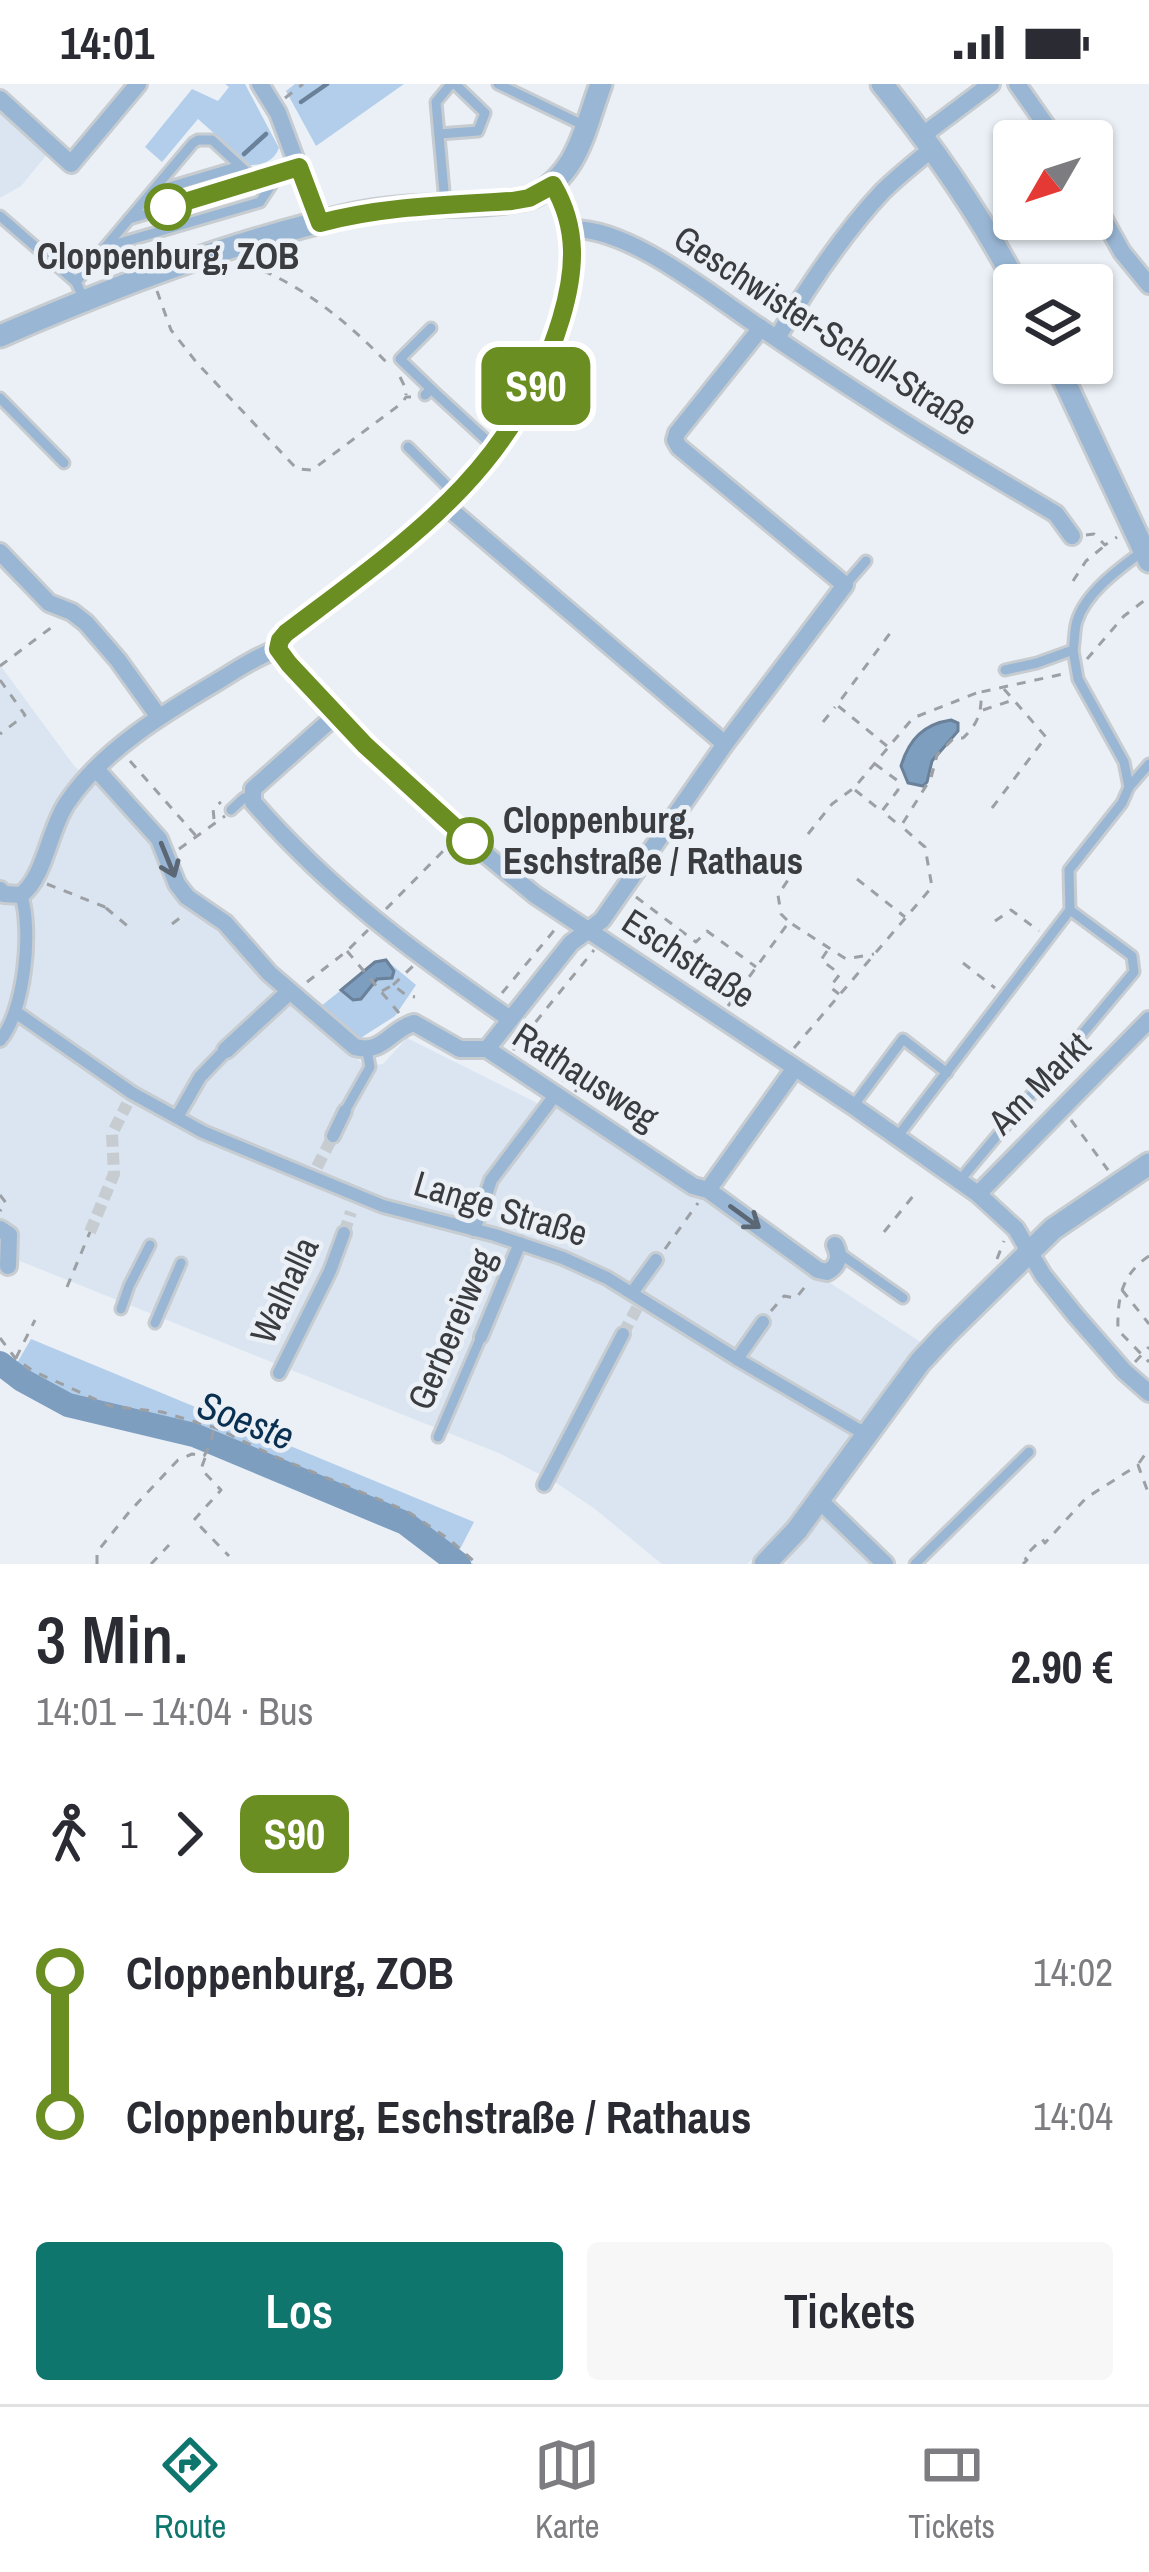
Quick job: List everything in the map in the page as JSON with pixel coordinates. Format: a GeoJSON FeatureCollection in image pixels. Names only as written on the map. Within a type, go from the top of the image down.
{"type":"FeatureCollection","features":[{"type":"Feature","properties":{"kind":"street"},"geometry":{"type":"LineString","coordinates":[[0,99],[70,164],[137,84]]}},
{"type":"Feature","properties":{"kind":"street"},"geometry":{"type":"LineString","coordinates":[[260,84],[274,107],[320,223]]}},
{"type":"Feature","properties":{"kind":"street"},"geometry":{"type":"LineString","coordinates":[[0,336],[80,291],[152,275],[358,213],[529,198],[553,185],[570,165],[601,84]]}},
{"type":"Feature","properties":{"kind":"street"},"geometry":{"type":"LineString","coordinates":[[882,84],[928,141],[1005,264]]}},
{"type":"Feature","properties":{"kind":"street"},"geometry":{"type":"LineString","coordinates":[[488,1049],[571,943],[594,936],[725,744],[840,591],[679,447],[677,433],[769,333],[848,231],[928,141],[991,84]]}},
{"type":"Feature","properties":{"kind":"street"},"geometry":{"type":"LineString","coordinates":[[1017,84],[1042,120]]}},
{"type":"Feature","properties":{"kind":"street"},"geometry":{"type":"LineString","coordinates":[[0,1040],[16,1013],[28,935],[6,894],[34,879],[64,808],[96,769],[159,717],[278,649],[286,633],[452,501],[529,399],[549,356],[573,269],[571,229],[553,185]]}},
{"type":"Feature","properties":{"kind":"street","name":"Geschwister-Scholl-Straße"},"geometry":{"type":"LineString","coordinates":[[571,229],[587,228],[635,246],[875,404],[1056,514],[1072,536]]}},
{"type":"Feature","properties":{"kind":"street"},"geometry":{"type":"LineString","coordinates":[[1113,236],[1149,285]]}},
{"type":"Feature","properties":{"kind":"street"},"geometry":{"type":"LineString","coordinates":[[1065,384],[1147,553]]}},
{"type":"Feature","properties":{"kind":"street"},"geometry":{"type":"LineString","coordinates":[[452,501],[725,744]]}},
{"type":"Feature","properties":{"kind":"street"},"geometry":{"type":"LineString","coordinates":[[0,552],[49,603],[86,622],[159,717]]}},
{"type":"Feature","properties":{"kind":"street","name":"Eschstraße"},"geometry":{"type":"LineString","coordinates":[[278,649],[391,770],[460,834],[564,915],[978,1194],[1006,1219],[1076,1316],[1149,1393]]}},
{"type":"Feature","properties":{"kind":"street"},"geometry":{"type":"LineString","coordinates":[[336,715],[258,784],[251,796],[323,876],[374,922],[510,1018]]}},
{"type":"Feature","properties":{"kind":"street"},"geometry":{"type":"LineString","coordinates":[[96,769],[159,839],[187,897],[225,923],[269,974],[294,990],[355,1047],[377,1047],[406,1025]]}},
{"type":"Feature","properties":{"kind":"street"},"geometry":{"type":"LineString","coordinates":[[177,1118],[200,1077],[294,990]]}},
{"type":"Feature","properties":{"kind":"street","name":"Lange Straße"},"geometry":{"type":"LineString","coordinates":[[16,1013],[130,1099],[203,1132],[315,1172],[357,1196],[520,1244],[608,1278],[636,1300],[867,1435]]}},
{"type":"Feature","properties":{"kind":"street","name":"Am Markt"},"geometry":{"type":"LineString","coordinates":[[978,1194],[1149,1020]]}},
{"type":"Feature","properties":{"kind":"street","name":"Rathausweg"},"geometry":{"type":"LineString","coordinates":[[406,1025],[414,1023],[460,1048],[488,1049],[692,1186],[708,1190],[818,1270]]}},
{"type":"Feature","properties":{"kind":"street"},"geometry":{"type":"LineString","coordinates":[[708,1190],[789,1064]]}},
{"type":"Feature","properties":{"kind":"street"},"geometry":{"type":"LineString","coordinates":[[474,1230],[491,1180],[562,1098]]}},
{"type":"Feature","properties":{"kind":"street"},"geometry":{"type":"LineString","coordinates":[[333,1136],[346,1111]]}},
{"type":"Feature","properties":{"kind":"street"},"geometry":{"type":"LineString","coordinates":[[766,1564],[920,1362],[1053,1229],[1149,1164]]}},
{"type":"Feature","properties":{"kind":"street","name":"Walhalla"},"geometry":{"type":"LineString","coordinates":[[352,1212],[357,1196]]}},
{"type":"Feature","properties":{"kind":"street"},"geometry":{"type":"LineString","coordinates":[[0,1229],[9,1235],[8,1265]]}},
{"type":"Feature","properties":{"kind":"street","name":"Walhalla"},"geometry":{"type":"LineString","coordinates":[[279,1373],[344,1233]]}},
{"type":"Feature","properties":{"kind":"street","name":"Gerbereiweg"},"geometry":{"type":"LineString","coordinates":[[481,1337],[520,1244]]}},
{"type":"Feature","properties":{"kind":"street"},"geometry":{"type":"LineString","coordinates":[[818,1270],[833,1269],[837,1249]]}},
{"type":"Feature","properties":{"kind":"street"},"geometry":{"type":"LineString","coordinates":[[636,1300],[656,1260]]}},
{"type":"Feature","properties":{"kind":"street"},"geometry":{"type":"LineString","coordinates":[[737,1359],[763,1322]]}},
{"type":"Feature","properties":{"kind":"street"},"geometry":{"type":"LineString","coordinates":[[544,1485],[623,1334]]}},
{"type":"Feature","properties":{"kind":"street"},"geometry":{"type":"LineString","coordinates":[[819,1500],[885,1564]]}},
{"type":"Feature","properties":{"kind":"lane"},"geometry":{"type":"LineString","coordinates":[[440,134],[478,130],[484,113],[453,84],[436,102],[446,203]]}},
{"type":"Feature","properties":{"kind":"lane"},"geometry":{"type":"LineString","coordinates":[[498,84],[585,126]]}},
{"type":"Feature","properties":{"kind":"lane"},"geometry":{"type":"LineString","coordinates":[[0,216],[80,291],[106,247],[198,140],[212,140],[256,176],[272,177]]}},
{"type":"Feature","properties":{"kind":"lane"},"geometry":{"type":"LineString","coordinates":[[129,219],[299,167]]}},
{"type":"Feature","properties":{"kind":"lane"},"geometry":{"type":"LineString","coordinates":[[152,193],[212,173],[243,169]]}},
{"type":"Feature","properties":{"kind":"lane"},"geometry":{"type":"LineString","coordinates":[[106,247],[260,202],[272,177]]}},
{"type":"Feature","properties":{"kind":"lane"},"geometry":{"type":"LineString","coordinates":[[430,328],[400,359],[428,392],[496,448]]}},
{"type":"Feature","properties":{"kind":"lane"},"geometry":{"type":"LineString","coordinates":[[0,398],[64,463]]}},
{"type":"Feature","properties":{"kind":"lane"},"geometry":{"type":"LineString","coordinates":[[408,447],[452,501]]}},
{"type":"Feature","properties":{"kind":"lane"},"geometry":{"type":"LineString","coordinates":[[1130,788],[1124,762],[1078,679],[1073,650],[1077,620],[1088,602],[1116,573],[1147,553]]}},
{"type":"Feature","properties":{"kind":"lane"},"geometry":{"type":"LineString","coordinates":[[840,591],[866,561]]}},
{"type":"Feature","properties":{"kind":"lane"},"geometry":{"type":"LineString","coordinates":[[1005,670],[1073,650]]}},
{"type":"Feature","properties":{"kind":"lane"},"geometry":{"type":"LineString","coordinates":[[897,1136],[1070,910],[1069,870],[1149,764]]}},
{"type":"Feature","properties":{"kind":"lane"},"geometry":{"type":"LineString","coordinates":[[230,810],[251,796]]}},
{"type":"Feature","properties":{"kind":"lane"},"geometry":{"type":"LineString","coordinates":[[960,1180],[1134,972],[1132,956],[1070,910]]}},
{"type":"Feature","properties":{"kind":"lane"},"geometry":{"type":"LineString","coordinates":[[853,1106],[903,1039],[947,1072]]}},
{"type":"Feature","properties":{"kind":"lane"},"geometry":{"type":"LineString","coordinates":[[346,1111],[370,1067],[367,1050]]}},
{"type":"Feature","properties":{"kind":"lane"},"geometry":{"type":"LineString","coordinates":[[121,1309],[150,1245]]}},
{"type":"Feature","properties":{"kind":"lane"},"geometry":{"type":"LineString","coordinates":[[837,1249],[903,1298]]}},
{"type":"Feature","properties":{"kind":"lane"},"geometry":{"type":"LineString","coordinates":[[155,1322],[181,1262]]}},
{"type":"Feature","properties":{"kind":"lane","name":"Gerbereiweg"},"geometry":{"type":"LineString","coordinates":[[438,1437],[481,1337]]}},
{"type":"Feature","properties":{"kind":"lane"},"geometry":{"type":"LineString","coordinates":[[915,1564],[1029,1452]]}},
{"type":"Feature","properties":{"kind":"path"},"geometry":{"type":"LineString","coordinates":[[274,107],[303,84]]}},
{"type":"Feature","properties":{"kind":"path"},"geometry":{"type":"LineString","coordinates":[[152,275],[170,330],[197,363],[297,469],[312,470],[402,404],[404,380],[320,304],[256,268],[244,245]]}},
{"type":"Feature","properties":{"kind":"path"},"geometry":{"type":"LineString","coordinates":[[406,397],[428,392]]}},
{"type":"Feature","properties":{"kind":"path"},"geometry":{"type":"LineString","coordinates":[[1073,581],[1120,530]]}},
{"type":"Feature","properties":{"kind":"path"},"geometry":{"type":"LineString","coordinates":[[1072,536],[1094,534],[1105,545]]}},
{"type":"Feature","properties":{"kind":"path"},"geometry":{"type":"LineString","coordinates":[[808,834],[913,718],[981,692],[1063,674],[1088,658],[1124,616],[1149,597]]}},
{"type":"Feature","properties":{"kind":"path"},"geometry":{"type":"LineString","coordinates":[[0,666],[72,612]]}},
{"type":"Feature","properties":{"kind":"path"},"geometry":{"type":"LineString","coordinates":[[823,722],[891,632]]}},
{"type":"Feature","properties":{"kind":"path"},"geometry":{"type":"LineString","coordinates":[[0,680],[25,715],[0,734]]}},
{"type":"Feature","properties":{"kind":"path"},"geometry":{"type":"LineString","coordinates":[[992,808],[1046,737],[1002,687]]}},
{"type":"Feature","properties":{"kind":"path"},"geometry":{"type":"LineString","coordinates":[[901,826],[922,794],[937,755],[954,738],[964,739],[977,723],[981,692]]}},
{"type":"Feature","properties":{"kind":"path"},"geometry":{"type":"LineString","coordinates":[[981,710],[1013,700]]}},
{"type":"Feature","properties":{"kind":"path"},"geometry":{"type":"LineString","coordinates":[[836,705],[889,747]]}},
{"type":"Feature","properties":{"kind":"path"},"geometry":{"type":"LineString","coordinates":[[120,749],[196,837]]}},
{"type":"Feature","properties":{"kind":"path"},"geometry":{"type":"LineString","coordinates":[[875,764],[898,781],[898,790],[882,811]]}},
{"type":"Feature","properties":{"kind":"path"},"geometry":{"type":"LineString","coordinates":[[789,1064],[932,887],[926,847],[854,788]]}},
{"type":"Feature","properties":{"kind":"path"},"geometry":{"type":"LineString","coordinates":[[168,856],[230,810]]}},
{"type":"Feature","properties":{"kind":"path"},"geometry":{"type":"LineString","coordinates":[[294,990],[347,951],[460,834]]}},
{"type":"Feature","properties":{"kind":"path"},"geometry":{"type":"LineString","coordinates":[[792,874],[778,895],[781,914],[846,959],[877,954]]}},
{"type":"Feature","properties":{"kind":"path"},"geometry":{"type":"LineString","coordinates":[[34,879],[108,905],[130,928]]}},
{"type":"Feature","properties":{"kind":"path"},"geometry":{"type":"LineString","coordinates":[[856,879],[906,918]]}},
{"type":"Feature","properties":{"kind":"path"},"geometry":{"type":"LineString","coordinates":[[626,888],[696,942],[707,931],[756,967]]}},
{"type":"Feature","properties":{"kind":"path"},"geometry":{"type":"LineString","coordinates":[[995,921],[1011,910],[1049,940]]}},
{"type":"Feature","properties":{"kind":"path"},"geometry":{"type":"LineString","coordinates":[[491,1006],[564,915]]}},
{"type":"Feature","properties":{"kind":"path"},"geometry":{"type":"LineString","coordinates":[[720,1017],[790,922]]}},
{"type":"Feature","properties":{"kind":"path"},"geometry":{"type":"LineString","coordinates":[[504,1060],[594,936]]}},
{"type":"Feature","properties":{"kind":"path"},"geometry":{"type":"LineString","coordinates":[[828,950],[821,960],[840,974],[830,987],[841,995]]}},
{"type":"Feature","properties":{"kind":"path"},"geometry":{"type":"LineString","coordinates":[[347,951],[406,1025]]}},
{"type":"Feature","properties":{"kind":"path"},"geometry":{"type":"LineString","coordinates":[[380,989],[393,985],[421,957]]}},
{"type":"Feature","properties":{"kind":"path"},"geometry":{"type":"LineString","coordinates":[[963,963],[1006,996]]}},
{"type":"Feature","properties":{"kind":"path"},"geometry":{"type":"LineString","coordinates":[[393,985],[415,997]]}},
{"type":"Feature","properties":{"kind":"path"},"geometry":{"type":"LineString","coordinates":[[562,1098],[575,1065]]}},
{"type":"Feature","properties":{"kind":"path"},"geometry":{"type":"LineString","coordinates":[[562,1098],[588,1073]]}},
{"type":"Feature","properties":{"kind":"path"},"geometry":{"type":"LineString","coordinates":[[1061,1108],[1112,1177]]}},
{"type":"Feature","properties":{"kind":"path"},"geometry":{"type":"LineString","coordinates":[[656,1260],[708,1190]]}},
{"type":"Feature","properties":{"kind":"path"},"geometry":{"type":"LineString","coordinates":[[0,1195],[6,1203],[0,1211]]}},
{"type":"Feature","properties":{"kind":"path"},"geometry":{"type":"LineString","coordinates":[[884,1232],[914,1195]]}},
{"type":"Feature","properties":{"kind":"path"},"geometry":{"type":"LineString","coordinates":[[67,1287],[90,1232]]}},
{"type":"Feature","properties":{"kind":"path"},"geometry":{"type":"LineString","coordinates":[[1149,1256],[1128,1273],[1117,1306],[1118,1330],[1149,1362]]}},
{"type":"Feature","properties":{"kind":"path"},"geometry":{"type":"LineString","coordinates":[[763,1322],[784,1296],[796,1298],[818,1270]]}},
{"type":"Feature","properties":{"kind":"path"},"geometry":{"type":"LineString","coordinates":[[1121,1289],[1149,1324]]}},
{"type":"Feature","properties":{"kind":"path"},"geometry":{"type":"LineString","coordinates":[[16,1359],[35,1320]]}},
{"type":"Feature","properties":{"kind":"path"},"geometry":{"type":"LineString","coordinates":[[0,1338],[33,1371],[110,1406],[162,1412],[215,1430],[407,1511],[477,1564]]}},
{"type":"Feature","properties":{"kind":"path"},"geometry":{"type":"LineString","coordinates":[[1133,1363],[1149,1347]]}},
{"type":"Feature","properties":{"kind":"path"},"geometry":{"type":"LineString","coordinates":[[222,1399],[201,1469],[221,1490],[194,1520],[230,1556]]}},
{"type":"Feature","properties":{"kind":"path"},"geometry":{"type":"LineString","coordinates":[[1023,1564],[1024,1557],[1042,1539],[1045,1543],[1086,1498],[1138,1465],[1149,1449]]}},
{"type":"Feature","properties":{"kind":"path"},"geometry":{"type":"LineString","coordinates":[[97,1564],[97,1552],[178,1460],[206,1454]]}},
{"type":"Feature","properties":{"kind":"path"},"geometry":{"type":"LineString","coordinates":[[1138,1465],[1149,1496]]}},
{"type":"Feature","properties":{"kind":"path"},"geometry":{"type":"LineString","coordinates":[[151,1564],[169,1545]]}},
{"type":"Feature","properties":{"kind":"shaded area"},"geometry":{"type":"Polygon","coordinates":[[[225,84],[245,84],[279,148],[271,159],[250,165],[198,119],[162,162],[145,147],[192,89],[218,101],[229,87],[225,84]]]}},
{"type":"Feature","properties":{"kind":"shaded area"},"geometry":{"type":"Polygon","coordinates":[[[295,84],[404,84],[316,146],[286,91],[295,84]]]}},
{"type":"Feature","properties":{"kind":"shaded area"},"geometry":{"type":"Polygon","coordinates":[[[0,110],[49,152],[21,186],[0,198],[0,110]]]}},
{"type":"Feature","properties":{"kind":"shaded area"},"geometry":{"type":"Polygon","coordinates":[[[0,665],[75,767],[94,780],[149,842],[166,884],[185,908],[202,916],[275,992],[365,1066],[383,1064],[407,1038],[549,1109],[560,1104],[703,1191],[922,1343],[806,1500],[747,1564],[662,1564],[595,1509],[501,1454],[0,1253],[0,665]]]}},
{"type":"Feature","properties":{"kind":"shaded area"},"geometry":{"type":"Polygon","coordinates":[[[951,720],[958,723],[958,731],[932,761],[927,782],[923,786],[908,783],[901,766],[908,748],[925,729],[951,720]]]}},
{"type":"Feature","properties":{"kind":"shaded area"},"geometry":{"type":"Polygon","coordinates":[[[386,960],[416,985],[395,1016],[359,1039],[347,1034],[320,1007],[376,962],[386,960]]]}},
{"type":"Feature","properties":{"kind":"shaded area"},"geometry":{"type":"Polygon","coordinates":[[[386,960],[394,971],[392,978],[377,979],[361,999],[353,1000],[341,990],[375,962],[386,960]]]}},
{"type":"Feature","properties":{"kind":"shaded area"},"geometry":{"type":"Polygon","coordinates":[[[31,1339],[474,1522],[459,1551],[473,1564],[464,1564],[407,1519],[216,1438],[82,1404],[44,1388],[14,1368],[31,1339]]]}},
{"type":"Feature","properties":{"kind":"shaded area"},"geometry":{"type":"Polygon","coordinates":[[[826,1514],[877,1564],[785,1564],[826,1514]]]}},
{"type":"Feature","properties":{"kind":"waterway"},"geometry":{"type":"LineString","coordinates":[[301,102],[327,84]]}},
{"type":"Feature","properties":{"kind":"waterway"},"geometry":{"type":"LineString","coordinates":[[244,154],[266,134]]}},
{"type":"Feature","properties":{"kind":"waterway","name":"Soeste"},"geometry":{"type":"LineString","coordinates":[[0,1363],[68,1405],[194,1435],[405,1523],[459,1564]]}},
{"type":"Feature","properties":{"kind":"tunnel"},"geometry":{"type":"LineString","coordinates":[[90,1232],[114,1174],[112,1134],[127,1104]]}},
{"type":"Feature","properties":{"kind":"tunnel"},"geometry":{"type":"LineString","coordinates":[[317,1167],[333,1136]]}},
{"type":"Feature","properties":{"kind":"tunnel"},"geometry":{"type":"LineString","coordinates":[[344,1233],[351,1212]]}},
{"type":"Feature","properties":{"kind":"tunnel"},"geometry":{"type":"LineString","coordinates":[[623,1334],[637,1308]]}},
{"type":"Feature","properties":{"kind":"bus line","name":"S90"},"geometry":{"type":"LineString","coordinates":[[168,207],[299,167],[320,223],[391,208],[512,201],[553,185],[559,196],[571,229],[573,269],[549,356],[529,399],[457,496],[286,633],[278,649],[365,745],[470,841]]}},
{"type":"Feature","properties":{"kind":"place","name":"Cloppenburg, ZOB"},"geometry":{"type":"Point","coordinates":[168,207]}},
{"type":"Feature","properties":{"kind":"place","name":"Cloppenburg, Eschstraße / Rathaus"},"geometry":{"type":"Point","coordinates":[470,841]}}]}
